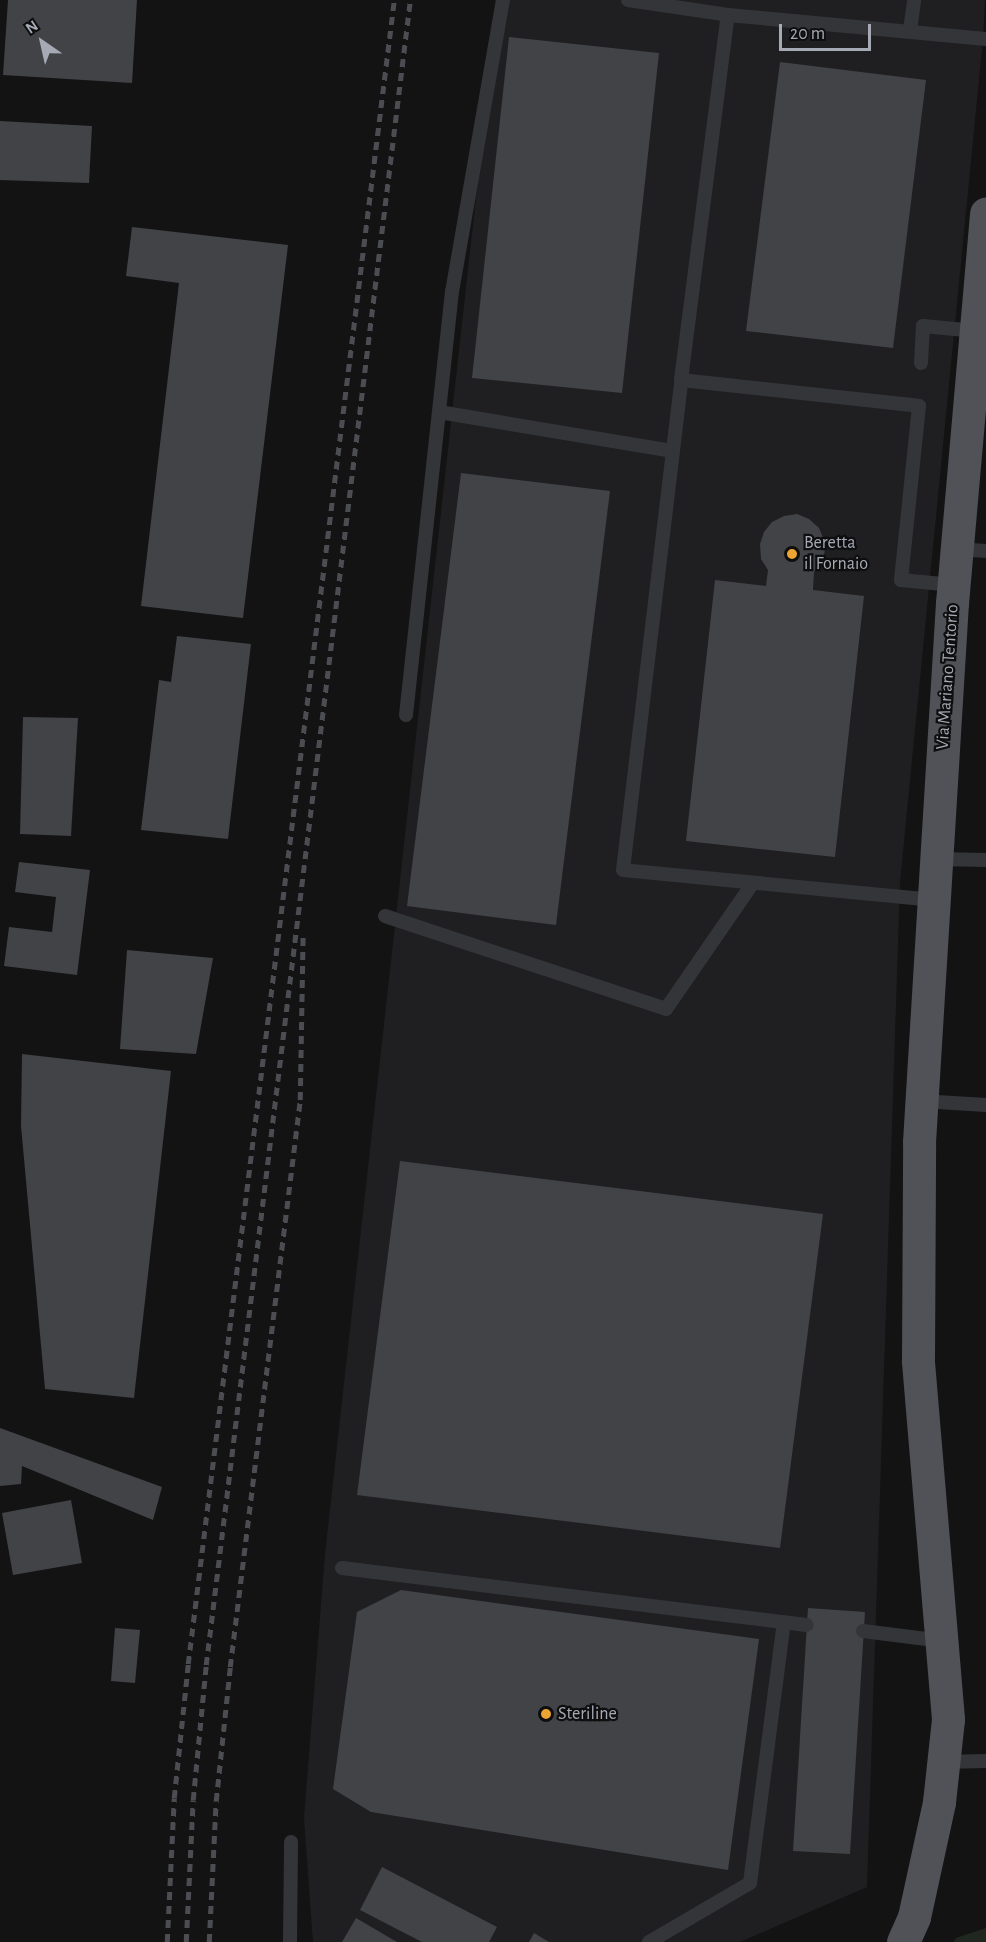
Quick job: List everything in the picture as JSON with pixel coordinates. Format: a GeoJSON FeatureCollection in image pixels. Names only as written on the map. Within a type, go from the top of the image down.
{"type":"FeatureCollection","features":[{"type":"Feature","properties":{"kind":"main road","name":"Via Mariano Tentorio"},"geometry":{"type":"LineString","coordinates":[[903,1942],[914,1917],[939,1802],[948,1719],[918,1360],[919,1142],[953,585],[971,550],[976,331],[986,213]]}},
{"type":"Feature","properties":{"kind":"lane"},"geometry":{"type":"LineString","coordinates":[[406,715],[452,292],[503,0]]}},
{"type":"Feature","properties":{"kind":"lane"},"geometry":{"type":"LineString","coordinates":[[628,0],[728,15],[910,30],[986,39]]}},
{"type":"Feature","properties":{"kind":"lane"},"geometry":{"type":"LineString","coordinates":[[910,30],[914,0]]}},
{"type":"Feature","properties":{"kind":"lane"},"geometry":{"type":"LineString","coordinates":[[728,15],[672,451],[623,870],[934,900]]}},
{"type":"Feature","properties":{"kind":"lane"},"geometry":{"type":"LineString","coordinates":[[921,363],[923,326],[976,331]]}},
{"type":"Feature","properties":{"kind":"lane"},"geometry":{"type":"LineString","coordinates":[[681,380],[919,406],[901,580],[953,585]]}},
{"type":"Feature","properties":{"kind":"lane"},"geometry":{"type":"LineString","coordinates":[[439,412],[672,451]]}},
{"type":"Feature","properties":{"kind":"lane"},"geometry":{"type":"LineString","coordinates":[[936,860],[986,860]]}},
{"type":"Feature","properties":{"kind":"lane"},"geometry":{"type":"LineString","coordinates":[[385,916],[666,1009],[753,883]]}},
{"type":"Feature","properties":{"kind":"lane"},"geometry":{"type":"LineString","coordinates":[[921,1101],[986,1105]]}},
{"type":"Feature","properties":{"kind":"lane"},"geometry":{"type":"LineString","coordinates":[[342,1568],[807,1625]]}},
{"type":"Feature","properties":{"kind":"lane"},"geometry":{"type":"LineString","coordinates":[[649,1942],[750,1883],[784,1622]]}},
{"type":"Feature","properties":{"kind":"lane"},"geometry":{"type":"LineString","coordinates":[[864,1631],[942,1641]]}},
{"type":"Feature","properties":{"kind":"lane"},"geometry":{"type":"LineString","coordinates":[[944,1762],[986,1761]]}},
{"type":"Feature","properties":{"kind":"lane"},"geometry":{"type":"LineString","coordinates":[[290,1942],[291,1842]]}},
{"type":"Feature","properties":{"kind":"shaded area"},"geometry":{"type":"Polygon","coordinates":[[[498,0],[985,0],[900,882],[867,1887],[740,1942],[313,1942],[304,1818],[325,1554],[498,0]]]}},
{"type":"Feature","properties":{"kind":"shaded area"},"geometry":{"type":"Polygon","coordinates":[[[986,1928],[986,1942],[954,1942],[956,1938],[986,1928]]]}},
{"type":"Feature","properties":{"kind":"building"},"geometry":{"type":"Polygon","coordinates":[[[8,0],[137,0],[132,83],[3,75],[8,0]]]}},
{"type":"Feature","properties":{"kind":"building"},"geometry":{"type":"Polygon","coordinates":[[[509,37],[659,53],[622,393],[472,378],[509,37]]]}},
{"type":"Feature","properties":{"kind":"building"},"geometry":{"type":"Polygon","coordinates":[[[780,62],[926,80],[893,348],[746,331],[780,62]]]}},
{"type":"Feature","properties":{"kind":"building"},"geometry":{"type":"Polygon","coordinates":[[[0,121],[92,126],[89,183],[0,180],[0,121]]]}},
{"type":"Feature","properties":{"kind":"building"},"geometry":{"type":"Polygon","coordinates":[[[132,227],[288,245],[243,618],[141,606],[179,283],[126,276],[132,227]]]}},
{"type":"Feature","properties":{"kind":"building"},"geometry":{"type":"Polygon","coordinates":[[[461,473],[610,491],[556,925],[407,906],[461,473]]]}},
{"type":"Feature","properties":{"kind":"building"},"geometry":{"type":"Polygon","coordinates":[[[797,514],[809,519],[819,528],[824,540],[825,550],[822,564],[814,572],[813,590],[864,596],[835,857],[686,841],[715,580],[766,586],[768,570],[761,559],[760,544],[764,532],[772,522],[784,516],[797,514]]]}},
{"type":"Feature","properties":{"kind":"building"},"geometry":{"type":"Polygon","coordinates":[[[177,636],[251,644],[228,839],[141,830],[159,680],[171,682],[177,636]]]}},
{"type":"Feature","properties":{"kind":"building"},"geometry":{"type":"Polygon","coordinates":[[[23,717],[78,718],[71,836],[20,834],[23,717]]]}},
{"type":"Feature","properties":{"kind":"building"},"geometry":{"type":"Polygon","coordinates":[[[19,862],[90,870],[77,975],[4,966],[9,927],[52,932],[56,897],[15,892],[19,862]]]}},
{"type":"Feature","properties":{"kind":"building"},"geometry":{"type":"Polygon","coordinates":[[[127,950],[213,958],[196,1054],[120,1049],[127,950]]]}},
{"type":"Feature","properties":{"kind":"building"},"geometry":{"type":"Polygon","coordinates":[[[22,1054],[171,1071],[134,1398],[45,1389],[21,1126],[22,1054]]]}},
{"type":"Feature","properties":{"kind":"building"},"geometry":{"type":"Polygon","coordinates":[[[400,1161],[823,1214],[780,1548],[357,1495],[400,1161]]]}},
{"type":"Feature","properties":{"kind":"building"},"geometry":{"type":"Polygon","coordinates":[[[0,1428],[162,1487],[153,1520],[22,1466],[21,1484],[0,1486],[0,1428]]]}},
{"type":"Feature","properties":{"kind":"building"},"geometry":{"type":"Polygon","coordinates":[[[71,1500],[82,1563],[13,1575],[2,1513],[71,1500]]]}},
{"type":"Feature","properties":{"kind":"building","name":"Steriline"},"geometry":{"type":"Polygon","coordinates":[[[401,1590],[759,1639],[728,1870],[371,1812],[333,1789],[357,1612],[401,1590]]]}},
{"type":"Feature","properties":{"kind":"building"},"geometry":{"type":"Polygon","coordinates":[[[808,1608],[865,1612],[850,1854],[793,1851],[808,1608]]]}},
{"type":"Feature","properties":{"kind":"building"},"geometry":{"type":"Polygon","coordinates":[[[115,1628],[140,1630],[135,1683],[111,1681],[115,1628]]]}},
{"type":"Feature","properties":{"kind":"building"},"geometry":{"type":"Polygon","coordinates":[[[382,1867],[497,1927],[489,1942],[422,1942],[360,1910],[382,1867]]]}},
{"type":"Feature","properties":{"kind":"building"},"geometry":{"type":"Polygon","coordinates":[[[356,1918],[397,1942],[342,1942],[356,1918]]]}},
{"type":"Feature","properties":{"kind":"building"},"geometry":{"type":"Polygon","coordinates":[[[534,1933],[549,1942],[529,1942],[534,1933]]]}},
{"type":"Feature","properties":{"kind":"railway"},"geometry":{"type":"LineString","coordinates":[[167,1942],[174,1798],[188,1664],[394,0]]}},
{"type":"Feature","properties":{"kind":"railway"},"geometry":{"type":"LineString","coordinates":[[186,1942],[193,1800],[206,1665],[410,0]]}},
{"type":"Feature","properties":{"kind":"railway"},"geometry":{"type":"LineString","coordinates":[[209,1942],[216,1801],[230,1667],[300,1100],[303,936]]}},
{"type":"Feature","properties":{"kind":"place","name":"Beretta il Fornaio"},"geometry":{"type":"Point","coordinates":[792,554]}},
{"type":"Feature","properties":{"kind":"place","name":"Steriline"},"geometry":{"type":"Point","coordinates":[546,1714]}}]}
